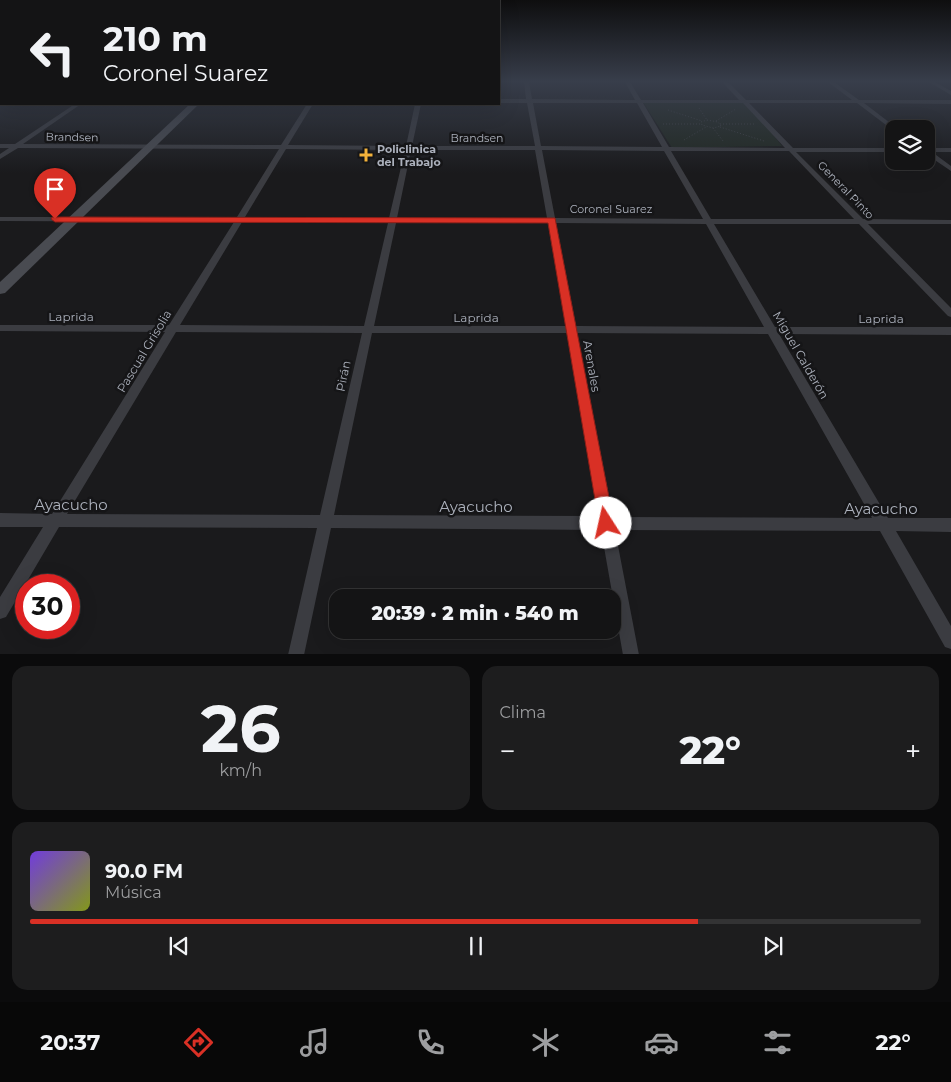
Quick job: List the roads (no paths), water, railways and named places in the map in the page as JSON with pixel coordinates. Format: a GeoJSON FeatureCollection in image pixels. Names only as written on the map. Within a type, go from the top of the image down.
{"type":"FeatureCollection","features":[{"type":"Feature","properties":{"kind":"main road"},"geometry":{"type":"LineString","coordinates":[[0,290],[185,113]]}},
{"type":"Feature","properties":{"kind":"street"},"geometry":{"type":"LineString","coordinates":[[0,157],[65,113]]}},
{"type":"Feature","properties":{"kind":"street","name":"Pascual Grisolia"},"geometry":{"type":"LineString","coordinates":[[0,611],[305,113]]}},
{"type":"Feature","properties":{"kind":"street","name":"Pirán"},"geometry":{"type":"LineString","coordinates":[[296,654],[416,113]]}},
{"type":"Feature","properties":{"kind":"street","name":"Arenales"},"geometry":{"type":"LineString","coordinates":[[532,113],[630,654]]}},
{"type":"Feature","properties":{"kind":"street","name":"Miguel Calderón"},"geometry":{"type":"LineString","coordinates":[[646,113],[951,641]]}},
{"type":"Feature","properties":{"kind":"street","name":"General Pinto"},"geometry":{"type":"LineString","coordinates":[[755,113],[951,314]]}},
{"type":"Feature","properties":{"kind":"street"},"geometry":{"type":"LineString","coordinates":[[872,113],[885,122]]}},
{"type":"Feature","properties":{"kind":"street","name":"Brandsen"},"geometry":{"type":"LineString","coordinates":[[0,146],[885,150]]}},
{"type":"Feature","properties":{"kind":"street"},"geometry":{"type":"LineString","coordinates":[[935,151],[951,150]]}},
{"type":"Feature","properties":{"kind":"street"},"geometry":{"type":"LineString","coordinates":[[935,157],[951,169]]}},
{"type":"Feature","properties":{"kind":"street","name":"Coronel Suarez"},"geometry":{"type":"LineString","coordinates":[[0,219],[951,222]]}},
{"type":"Feature","properties":{"kind":"street","name":"Laprida"},"geometry":{"type":"LineString","coordinates":[[0,328],[951,331]]}},
{"type":"Feature","properties":{"kind":"street","name":"Ayacucho"},"geometry":{"type":"LineString","coordinates":[[0,520],[951,525]]}},
{"type":"Feature","properties":{"kind":"place","name":"Policlinica del Trabajo"},"geometry":{"type":"Point","coordinates":[366,155]}}]}
